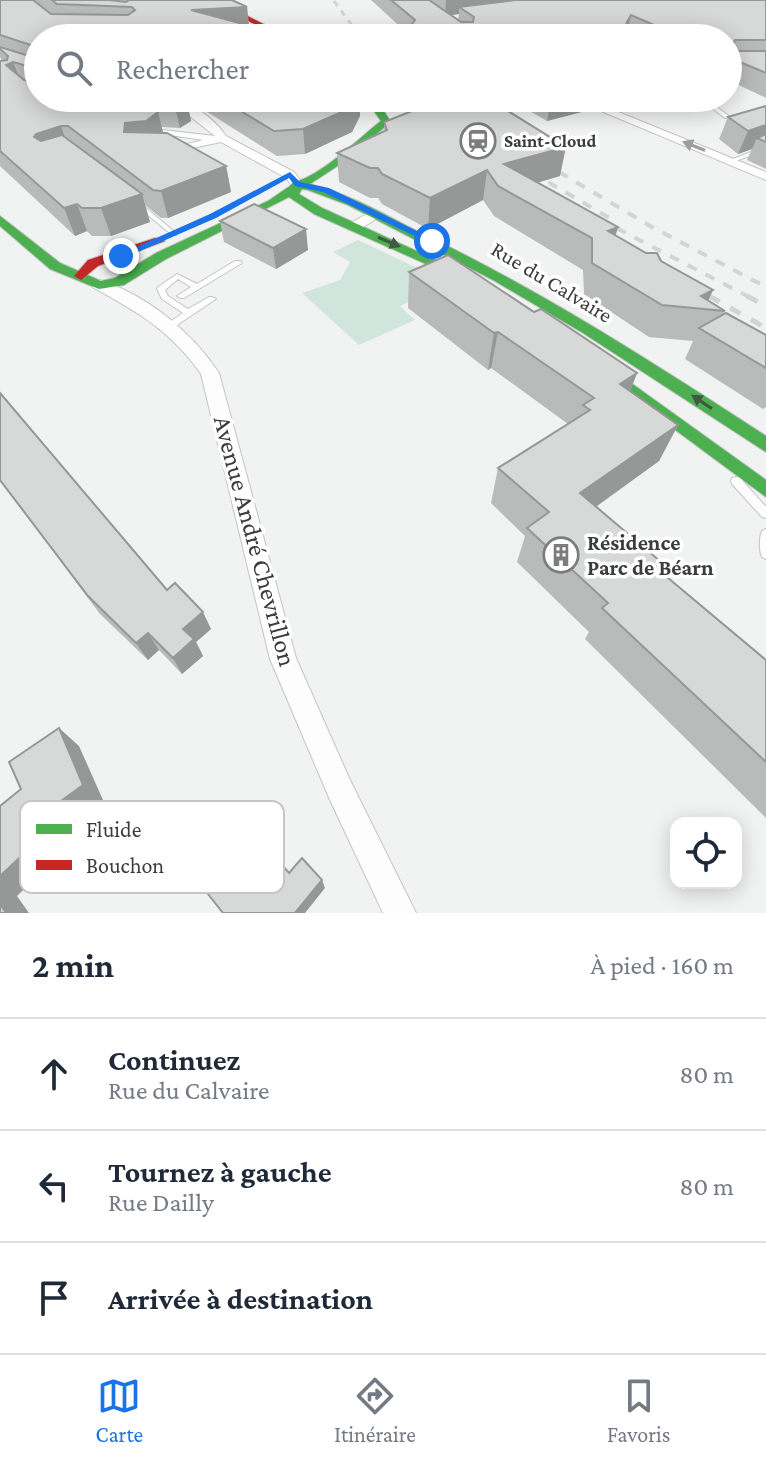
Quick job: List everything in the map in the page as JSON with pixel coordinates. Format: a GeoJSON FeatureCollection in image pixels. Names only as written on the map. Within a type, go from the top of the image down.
{"type":"FeatureCollection","features":[{"type":"Feature","properties":{"kind":"main road"},"geometry":{"type":"LineString","coordinates":[[211,0],[259,24]]}},
{"type":"Feature","properties":{"kind":"main road"},"geometry":{"type":"LineString","coordinates":[[81,276],[86,268],[174,234],[332,165],[386,122],[379,112]]}},
{"type":"Feature","properties":{"kind":"main road"},"geometry":{"type":"LineString","coordinates":[[0,220],[55,266],[99,285],[135,273],[227,223],[272,203],[294,179]]}},
{"type":"Feature","properties":{"kind":"main road","name":"Rue du Calvaire"},"geometry":{"type":"LineString","coordinates":[[533,319],[484,286],[354,227],[293,195],[294,179],[316,186],[432,241],[554,306],[766,445]]}},
{"type":"Feature","properties":{"kind":"main road"},"geometry":{"type":"LineString","coordinates":[[43,254],[138,262],[135,273]]}},
{"type":"Feature","properties":{"kind":"main road","name":"Rue du Calvaire"},"geometry":{"type":"LineString","coordinates":[[580,351],[766,490]]}},
{"type":"Feature","properties":{"kind":"street"},"geometry":{"type":"LineString","coordinates":[[0,60],[24,68]]}},
{"type":"Feature","properties":{"kind":"street"},"geometry":{"type":"LineString","coordinates":[[0,67],[18,78]]}},
{"type":"Feature","properties":{"kind":"street"},"geometry":{"type":"LineString","coordinates":[[192,112],[216,129],[222,138]]}},
{"type":"Feature","properties":{"kind":"street"},"geometry":{"type":"LineString","coordinates":[[610,112],[766,176]]}},
{"type":"Feature","properties":{"kind":"street"},"geometry":{"type":"LineString","coordinates":[[167,132],[222,138],[294,179]]}},
{"type":"Feature","properties":{"kind":"street"},"geometry":{"type":"LineString","coordinates":[[153,153],[169,153],[222,138]]}},
{"type":"Feature","properties":{"kind":"street"},"geometry":{"type":"LineString","coordinates":[[354,227],[375,215]]}},
{"type":"Feature","properties":{"kind":"street","name":"Avenue André Chevrillon"},"geometry":{"type":"LineString","coordinates":[[135,273],[210,373],[283,659],[340,790],[400,913]]}},
{"type":"Feature","properties":{"kind":"street","name":"Avenue André Chevrillon"},"geometry":{"type":"LineString","coordinates":[[99,285],[116,297],[169,318]]}},
{"type":"Feature","properties":{"kind":"lane"},"geometry":{"type":"LineString","coordinates":[[720,112],[727,117]]}},
{"type":"Feature","properties":{"kind":"lane"},"geometry":{"type":"LineString","coordinates":[[731,161],[766,148]]}},
{"type":"Feature","properties":{"kind":"lane"},"geometry":{"type":"LineString","coordinates":[[130,198],[174,234]]}},
{"type":"Feature","properties":{"kind":"lane"},"geometry":{"type":"LineString","coordinates":[[181,296],[238,263]]}},
{"type":"Feature","properties":{"kind":"lane"},"geometry":{"type":"LineString","coordinates":[[197,287],[177,276],[161,289],[169,318],[212,299]]}},
{"type":"Feature","properties":{"kind":"lane"},"geometry":{"type":"LineString","coordinates":[[731,466],[729,474],[766,514]]}},
{"type":"Feature","properties":{"kind":"lane"},"geometry":{"type":"LineString","coordinates":[[766,534],[766,554]]}},
{"type":"Feature","properties":{"kind":"green space"},"geometry":{"type":"Polygon","coordinates":[[[358,240],[449,283],[400,306],[415,320],[359,345],[302,293],[340,280],[350,262],[333,252],[358,240]]]}},
{"type":"Feature","properties":{"kind":"building"},"geometry":{"type":"Polygon","coordinates":[[[0,0],[33,0],[51,14],[128,15],[135,10],[132,7],[57,4],[52,0],[232,0],[247,7],[191,10],[243,24],[24,24],[24,43],[0,35],[0,0]]]}},
{"type":"Feature","properties":{"kind":"building"},"geometry":{"type":"Polygon","coordinates":[[[391,0],[429,0],[461,22],[473,22],[474,17],[459,7],[515,0],[766,0],[766,40],[742,40],[742,24],[652,24],[631,15],[626,24],[412,24],[415,20],[391,0]]]}},
{"type":"Feature","properties":{"kind":"building"},"geometry":{"type":"Polygon","coordinates":[[[0,47],[24,54],[24,65],[13,62],[6,65],[24,80],[24,112],[158,112],[146,121],[125,123],[124,132],[167,133],[226,166],[161,191],[153,190],[68,126],[61,126],[34,137],[41,141],[62,135],[142,194],[101,208],[82,208],[77,204],[64,208],[0,151],[0,61],[7,60],[8,56],[0,47]]]}},
{"type":"Feature","properties":{"kind":"building"},"geometry":{"type":"Polygon","coordinates":[[[742,51],[766,51],[766,73],[742,63],[742,51]]]}},
{"type":"Feature","properties":{"kind":"building"},"geometry":{"type":"Polygon","coordinates":[[[766,106],[766,125],[748,131],[728,117],[766,106]]]}},
{"type":"Feature","properties":{"kind":"building"},"geometry":{"type":"Polygon","coordinates":[[[242,112],[342,112],[303,129],[274,131],[242,112]]]}},
{"type":"Feature","properties":{"kind":"building"},"geometry":{"type":"Polygon","coordinates":[[[410,112],[510,112],[566,147],[504,164],[618,227],[608,231],[646,253],[657,253],[661,261],[713,290],[701,296],[725,311],[662,305],[592,263],[592,238],[498,186],[487,170],[430,198],[382,174],[378,168],[370,168],[337,153],[387,130],[384,122],[410,112]]]}},
{"type":"Feature","properties":{"kind":"building"},"geometry":{"type":"Polygon","coordinates":[[[254,204],[306,229],[273,248],[220,221],[254,204]]]}},
{"type":"Feature","properties":{"kind":"building"},"geometry":{"type":"Polygon","coordinates":[[[448,255],[534,312],[541,309],[637,373],[620,384],[678,425],[580,493],[661,562],[655,567],[766,660],[766,762],[602,608],[608,603],[527,528],[549,512],[498,468],[590,410],[583,405],[594,398],[498,332],[494,333],[409,272],[448,255]]]}},
{"type":"Feature","properties":{"kind":"building"},"geometry":{"type":"Polygon","coordinates":[[[726,313],[766,335],[766,368],[699,328],[726,313]]]}},
{"type":"Feature","properties":{"kind":"building"},"geometry":{"type":"Polygon","coordinates":[[[0,393],[167,590],[175,583],[203,612],[183,629],[194,639],[173,658],[148,633],[136,643],[88,596],[0,480],[0,393]]]}},
{"type":"Feature","properties":{"kind":"building"},"geometry":{"type":"Polygon","coordinates":[[[59,728],[83,785],[61,801],[20,801],[20,857],[0,876],[0,806],[21,789],[9,762],[59,728]]]}},
{"type":"Feature","properties":{"kind":"building"},"geometry":{"type":"Polygon","coordinates":[[[302,858],[322,880],[295,913],[223,913],[207,893],[284,893],[284,867],[289,873],[302,858]]]}},
{"type":"Feature","properties":{"kind":"railway"},"geometry":{"type":"LineString","coordinates":[[334,1],[351,24]]}},
{"type":"Feature","properties":{"kind":"railway"},"geometry":{"type":"LineString","coordinates":[[412,112],[426,124]]}},
{"type":"Feature","properties":{"kind":"railway"},"geometry":{"type":"LineString","coordinates":[[435,112],[445,120]]}},
{"type":"Feature","properties":{"kind":"railway"},"geometry":{"type":"LineString","coordinates":[[543,163],[562,174]]}},
{"type":"Feature","properties":{"kind":"railway"},"geometry":{"type":"LineString","coordinates":[[527,170],[531,172]]}},
{"type":"Feature","properties":{"kind":"railway"},"geometry":{"type":"LineString","coordinates":[[531,172],[535,174]]}},
{"type":"Feature","properties":{"kind":"railway"},"geometry":{"type":"LineString","coordinates":[[531,172],[613,220]]}},
{"type":"Feature","properties":{"kind":"railway"},"geometry":{"type":"LineString","coordinates":[[559,172],[652,227],[766,287]]}},
{"type":"Feature","properties":{"kind":"railway"},"geometry":{"type":"LineString","coordinates":[[599,219],[751,298]]}},
{"type":"Feature","properties":{"kind":"railway"},"geometry":{"type":"LineString","coordinates":[[692,287],[712,298]]}},
{"type":"Feature","properties":{"kind":"railway"},"geometry":{"type":"LineString","coordinates":[[709,296],[766,328]]}},
{"type":"Feature","properties":{"kind":"railway"},"geometry":{"type":"LineString","coordinates":[[747,296],[766,306]]}},
{"type":"Feature","properties":{"kind":"traffic: fast"},"geometry":{"type":"LineString","coordinates":[[0,220],[55,266],[99,285],[119,282],[161,256],[272,203],[332,165],[386,122],[379,112]]}},
{"type":"Feature","properties":{"kind":"traffic: fast"},"geometry":{"type":"LineString","coordinates":[[469,278],[318,211],[293,195],[297,184],[352,203],[498,277],[634,358],[766,445]]}},
{"type":"Feature","properties":{"kind":"traffic: fast"},"geometry":{"type":"LineString","coordinates":[[599,365],[766,490]]}},
{"type":"Feature","properties":{"kind":"traffic: jam"},"geometry":{"type":"LineString","coordinates":[[211,0],[259,24]]}},
{"type":"Feature","properties":{"kind":"traffic: jam"},"geometry":{"type":"LineString","coordinates":[[81,276],[93,263],[159,241]]}},
{"type":"Feature","properties":{"kind":"place","name":"Saint-Cloud"},"geometry":{"type":"Point","coordinates":[478,141]}},
{"type":"Feature","properties":{"kind":"place","name":"Résidence Parc de Béarn"},"geometry":{"type":"Point","coordinates":[561,555]}},
{"type":"Feature","properties":{"kind":"route"},"geometry":{"type":"LineString","coordinates":[[121,256],[213,216],[290,175],[297,184],[326,190],[432,241]]}}]}
